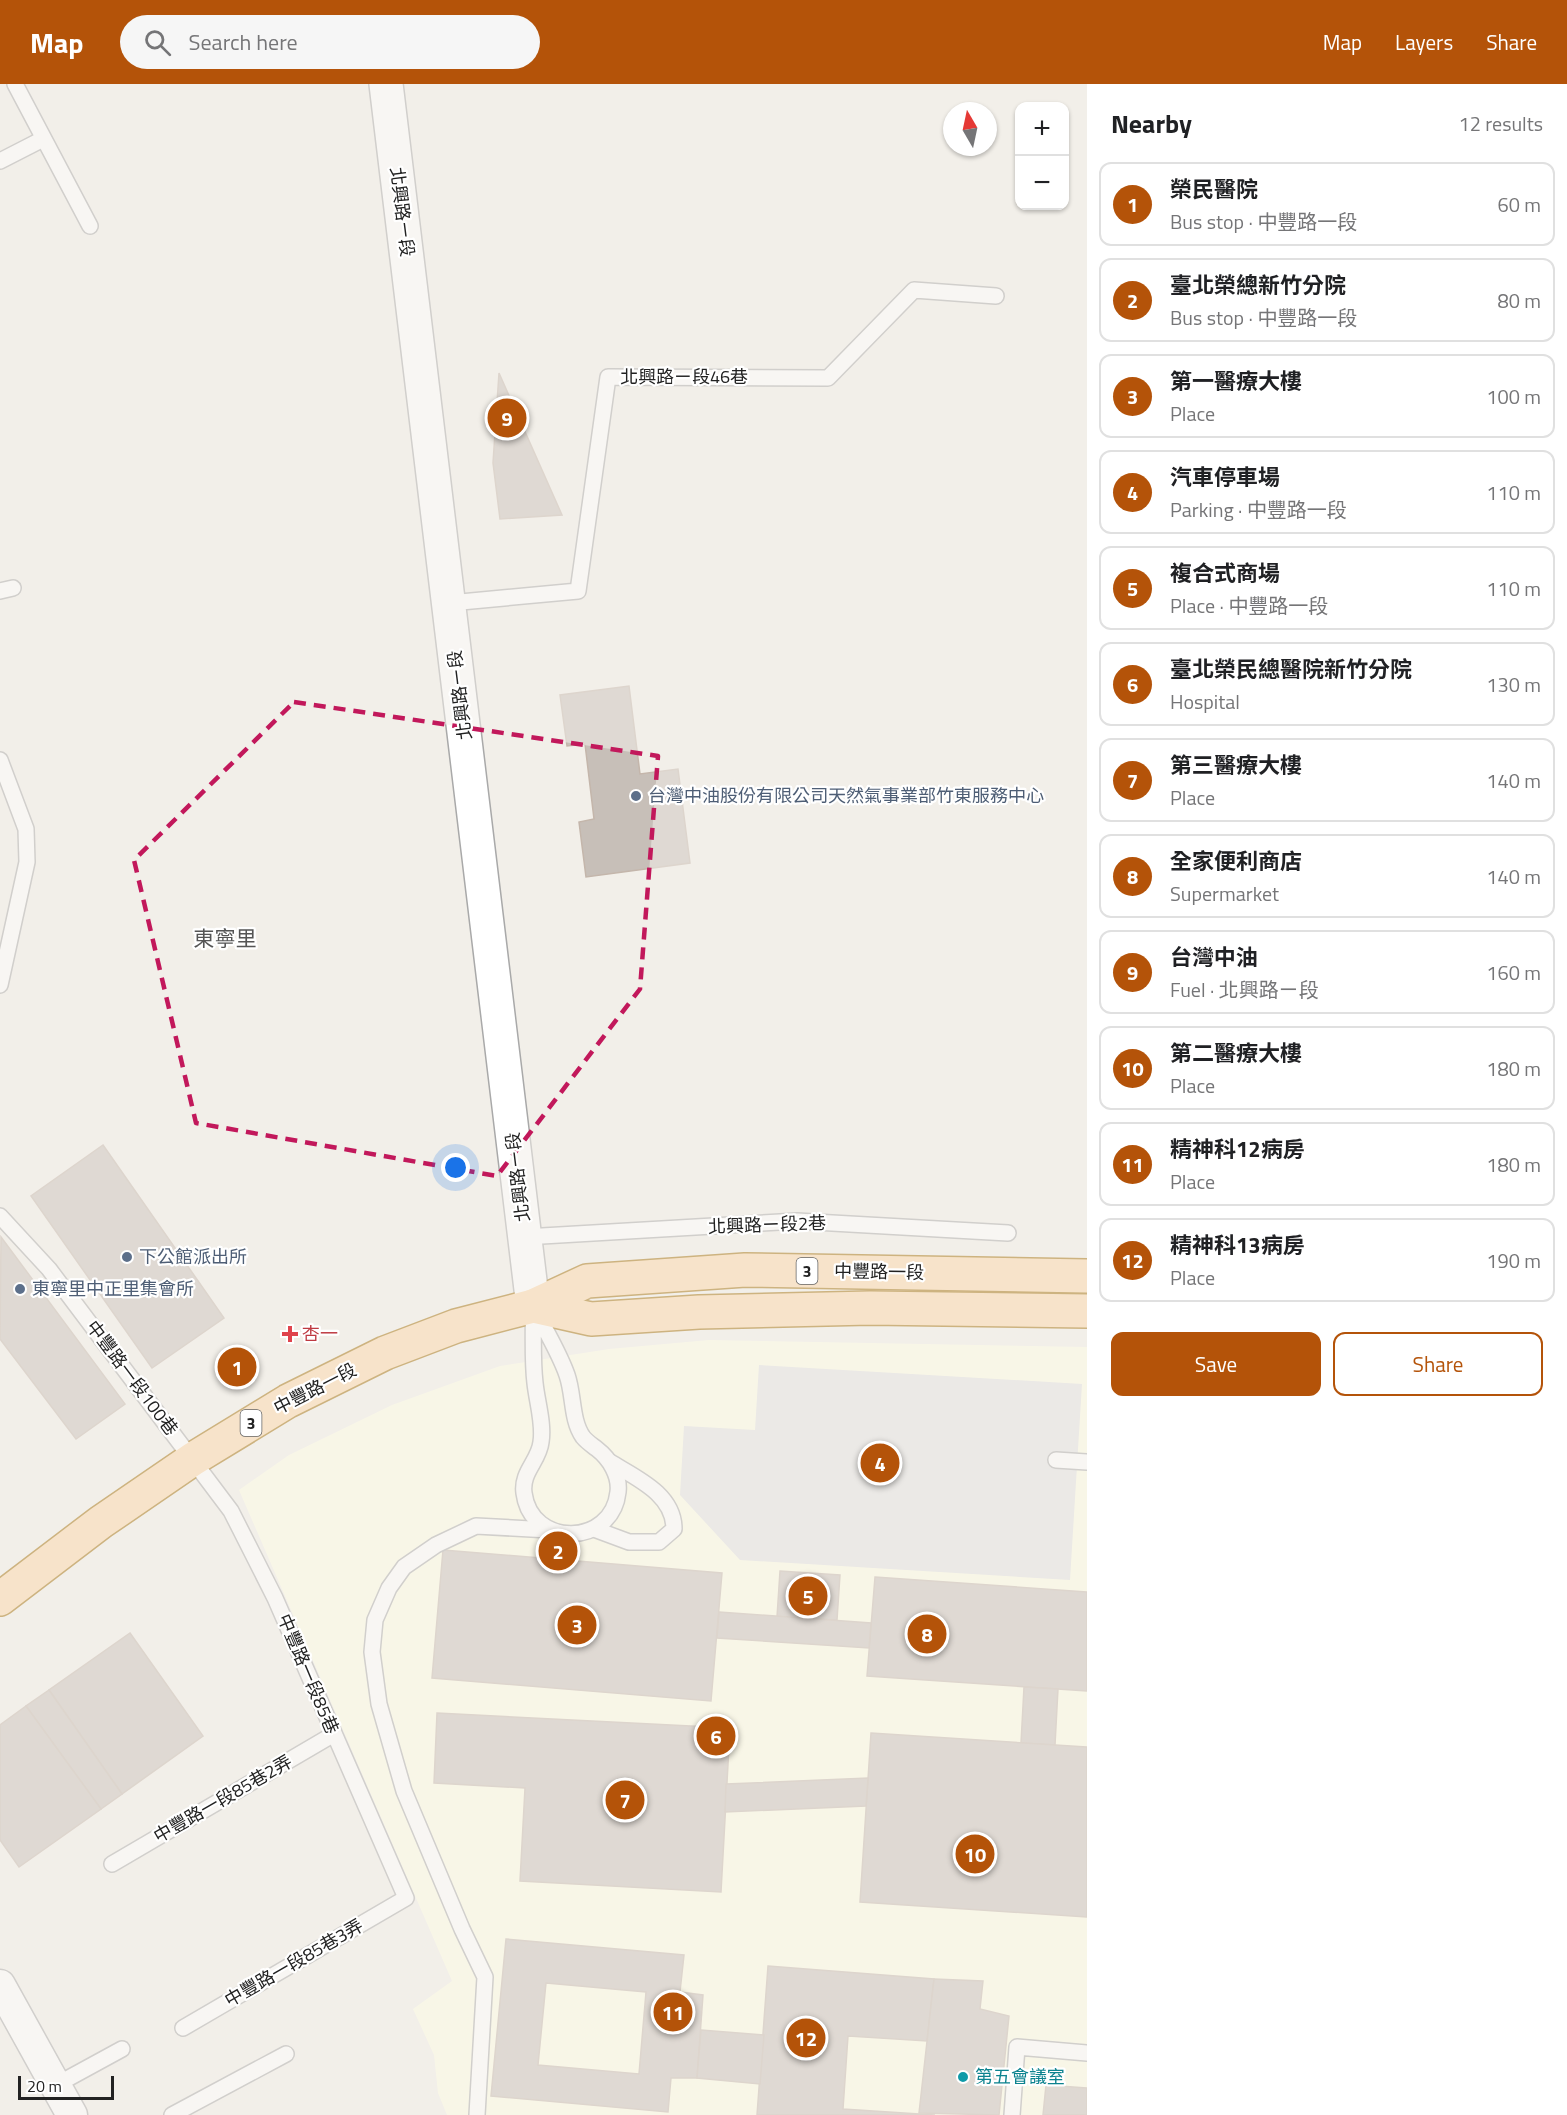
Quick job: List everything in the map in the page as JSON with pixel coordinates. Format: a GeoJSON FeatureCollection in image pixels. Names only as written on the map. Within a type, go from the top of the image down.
{"type":"FeatureCollection","features":[{"type":"Feature","properties":{"kind":"main road","name":"中豐路一段"},"geometry":{"type":"LineString","coordinates":[[0,1599],[101,1522],[193,1459],[288,1401],[385,1353],[456,1326],[533,1306],[587,1281],[745,1270],[1087,1276]]}},
{"type":"Feature","properties":{"kind":"main road","name":"中豐路一段"},"geometry":{"type":"LineString","coordinates":[[533,1306],[591,1319],[699,1312],[870,1308],[1087,1311]]}},
{"type":"Feature","properties":{"kind":"street","name":"北興路ㄧ段"},"geometry":{"type":"LineString","coordinates":[[386,84],[533,1306]]}},
{"type":"Feature","properties":{"kind":"street"},"geometry":{"type":"LineString","coordinates":[[0,1985],[72,2115]]}},
{"type":"Feature","properties":{"kind":"lane"},"geometry":{"type":"LineString","coordinates":[[15,84],[90,226]]}},
{"type":"Feature","properties":{"kind":"lane"},"geometry":{"type":"LineString","coordinates":[[0,161],[43,139]]}},
{"type":"Feature","properties":{"kind":"lane","name":"北興路ㄧ段46巷"},"geometry":{"type":"LineString","coordinates":[[450,603],[578,591],[608,377],[828,378],[914,290],[996,296]]}},
{"type":"Feature","properties":{"kind":"lane"},"geometry":{"type":"LineString","coordinates":[[0,760],[26,829],[27,840],[27,862],[0,985]]}},
{"type":"Feature","properties":{"kind":"lane","name":"中豐路一段100巷"},"geometry":{"type":"LineString","coordinates":[[0,1216],[49,1269],[193,1459]]}},
{"type":"Feature","properties":{"kind":"lane","name":"北興路ㄧ段2巷"},"geometry":{"type":"LineString","coordinates":[[525,1237],[797,1221],[1008,1233]]}},
{"type":"Feature","properties":{"kind":"lane"},"geometry":{"type":"LineString","coordinates":[[533,1306],[568,1376],[574,1412],[581,1435],[610,1462],[662,1497],[670,1506],[674,1518],[674,1529],[659,1542],[630,1542],[594,1529]]}},
{"type":"Feature","properties":{"kind":"lane"},"geometry":{"type":"LineString","coordinates":[[533,1306],[534,1382],[542,1442],[525,1478],[524,1493],[528,1508],[549,1530]]}},
{"type":"Feature","properties":{"kind":"lane","name":"中豐路一段85巷"},"geometry":{"type":"LineString","coordinates":[[193,1459],[231,1511],[274,1598],[405,1898]]}},
{"type":"Feature","properties":{"kind":"lane"},"geometry":{"type":"LineString","coordinates":[[1056,1460],[1087,1462]]}},
{"type":"Feature","properties":{"kind":"lane"},"geometry":{"type":"LineString","coordinates":[[477,2115],[485,1977],[462,1929],[404,1791],[379,1704],[372,1652],[375,1620],[388,1588],[404,1566],[436,1545],[476,1526],[549,1530],[564,1534],[579,1534],[594,1529],[606,1520],[614,1506],[618,1492],[616,1476],[610,1462]]}},
{"type":"Feature","properties":{"kind":"lane","name":"中豐路一段85巷2弄"},"geometry":{"type":"LineString","coordinates":[[112,1864],[334,1734]]}},
{"type":"Feature","properties":{"kind":"lane","name":"中豐路一段85巷3弄"},"geometry":{"type":"LineString","coordinates":[[183,2028],[405,1898]]}},
{"type":"Feature","properties":{"kind":"lane"},"geometry":{"type":"LineString","coordinates":[[1012,2115],[1017,2047],[1087,2053]]}},
{"type":"Feature","properties":{"kind":"lane"},"geometry":{"type":"LineString","coordinates":[[56,2085],[122,2049]]}},
{"type":"Feature","properties":{"kind":"lane"},"geometry":{"type":"LineString","coordinates":[[172,2115],[286,2054]]}},
{"type":"Feature","properties":{"kind":"highlighted area"},"geometry":{"type":"Polygon","coordinates":[[[294,702],[658,756],[640,989],[497,1176],[196,1123],[134,860],[294,702]]]}},
{"type":"Feature","properties":{"kind":"shaded area"},"geometry":{"type":"Polygon","coordinates":[[[709,1340],[1087,1347],[1087,2115],[447,2115],[438,2093],[434,2055],[413,2009],[452,1981],[239,1490],[289,1455],[392,1405],[500,1366],[609,1349],[709,1340]]]}},
{"type":"Feature","properties":{"kind":"shaded area"},"geometry":{"type":"Polygon","coordinates":[[[759,1365],[1082,1384],[1070,1580],[740,1560],[680,1495],[684,1426],[755,1430],[759,1365]]]}},
{"type":"Feature","properties":{"kind":"building"},"geometry":{"type":"Polygon","coordinates":[[[499,373],[562,515],[500,519],[493,463],[499,373]]]}},
{"type":"Feature","properties":{"kind":"building","name":"台灣中油股份有限公司天然氣事業部竹東服務中心"},"geometry":{"type":"Polygon","coordinates":[[[629,686],[640,774],[678,769],[690,863],[586,877],[579,822],[594,819],[585,744],[567,746],[560,695],[629,686]]]}},
{"type":"Feature","properties":{"kind":"building","name":"下公館派出所"},"geometry":{"type":"Polygon","coordinates":[[[103,1145],[224,1318],[152,1368],[31,1196],[103,1145]]]}},
{"type":"Feature","properties":{"kind":"building","name":"東寧里中正里集會所"},"geometry":{"type":"Polygon","coordinates":[[[1,1237],[125,1404],[76,1439],[0,1339],[1,1237]]]}},
{"type":"Feature","properties":{"kind":"building"},"geometry":{"type":"Polygon","coordinates":[[[443,1550],[722,1573],[711,1701],[432,1678],[443,1550]]]}},
{"type":"Feature","properties":{"kind":"building"},"geometry":{"type":"Polygon","coordinates":[[[780,1571],[840,1575],[837,1620],[777,1617],[780,1571]]]}},
{"type":"Feature","properties":{"kind":"building"},"geometry":{"type":"Polygon","coordinates":[[[875,1577],[1087,1592],[1087,1691],[867,1676],[875,1577]]]}},
{"type":"Feature","properties":{"kind":"building"},"geometry":{"type":"Polygon","coordinates":[[[719,1612],[871,1623],[869,1648],[717,1638],[719,1612]]]}},
{"type":"Feature","properties":{"kind":"building"},"geometry":{"type":"Polygon","coordinates":[[[130,1633],[203,1736],[122,1794],[49,1690],[130,1633]]]}},
{"type":"Feature","properties":{"kind":"building"},"geometry":{"type":"Polygon","coordinates":[[[1024,1687],[1058,1689],[1055,1745],[1021,1743],[1024,1687]]]}},
{"type":"Feature","properties":{"kind":"building"},"geometry":{"type":"Polygon","coordinates":[[[49,1690],[122,1794],[101,1809],[26,1706],[49,1690]]]}},
{"type":"Feature","properties":{"kind":"building"},"geometry":{"type":"Polygon","coordinates":[[[26,1706],[101,1809],[19,1867],[0,1840],[0,1725],[26,1706]]]}},
{"type":"Feature","properties":{"kind":"building"},"geometry":{"type":"Polygon","coordinates":[[[437,1713],[730,1728],[721,1892],[520,1881],[525,1788],[434,1783],[437,1713]]]}},
{"type":"Feature","properties":{"kind":"building"},"geometry":{"type":"Polygon","coordinates":[[[871,1733],[1087,1747],[1087,1917],[860,1902],[871,1733]]]}},
{"type":"Feature","properties":{"kind":"building"},"geometry":{"type":"Polygon","coordinates":[[[868,1778],[866,1806],[725,1812],[726,1784],[868,1778]]]}},
{"type":"Feature","properties":{"kind":"building"},"geometry":{"type":"Polygon","coordinates":[[[506,1939],[684,1955],[680,1992],[703,1995],[697,2078],[671,2078],[668,2112],[491,2096],[506,1939]],[[546,1983],[538,2065],[639,2074],[646,1992],[546,1983]]]}},
{"type":"Feature","properties":{"kind":"building"},"geometry":{"type":"Polygon","coordinates":[[[768,1966],[934,1979],[927,2041],[848,2036],[843,2109],[935,2115],[757,2115],[768,1966]]]}},
{"type":"Feature","properties":{"kind":"building","name":"第五會議室"},"geometry":{"type":"Polygon","coordinates":[[[934,1979],[983,1981],[980,2009],[1009,2016],[999,2115],[919,2113],[934,1979]]]}},
{"type":"Feature","properties":{"kind":"building"},"geometry":{"type":"Polygon","coordinates":[[[701,2030],[764,2035],[760,2084],[697,2078],[701,2030]]]}},
{"type":"Feature","properties":{"kind":"building"},"geometry":{"type":"Polygon","coordinates":[[[1046,2085],[1087,2088],[1087,2115],[1043,2115],[1046,2085]]]}},
{"type":"Feature","properties":{"kind":"place","name":"台灣中油"},"geometry":{"type":"Point","coordinates":[507,418]}},
{"type":"Feature","properties":{"kind":"place","name":"台灣中油股份有限公司天然氣事業部竹東服務中心"},"geometry":{"type":"Point","coordinates":[636,796]}},
{"type":"Feature","properties":{"kind":"place","name":"下公館派出所"},"geometry":{"type":"Point","coordinates":[127,1257]}},
{"type":"Feature","properties":{"kind":"place","name":"東寧里中正里集會所"},"geometry":{"type":"Point","coordinates":[20,1289]}},
{"type":"Feature","properties":{"kind":"place","name":"杏一"},"geometry":{"type":"Point","coordinates":[290,1334]}},
{"type":"Feature","properties":{"kind":"place","name":"榮民醫院"},"geometry":{"type":"Point","coordinates":[237,1367]}},
{"type":"Feature","properties":{"kind":"place","name":"汽車停車場"},"geometry":{"type":"Point","coordinates":[880,1463]}},
{"type":"Feature","properties":{"kind":"place","name":"臺北榮總新竹分院"},"geometry":{"type":"Point","coordinates":[558,1551]}},
{"type":"Feature","properties":{"kind":"place","name":"複合式商場"},"geometry":{"type":"Point","coordinates":[808,1596]}},
{"type":"Feature","properties":{"kind":"place","name":"第一醫療大樓"},"geometry":{"type":"Point","coordinates":[577,1625]}},
{"type":"Feature","properties":{"kind":"place","name":"全家便利商店"},"geometry":{"type":"Point","coordinates":[927,1634]}},
{"type":"Feature","properties":{"kind":"place","name":"臺北榮民總醫院新竹分院"},"geometry":{"type":"Point","coordinates":[716,1736]}},
{"type":"Feature","properties":{"kind":"place","name":"第三醫療大樓"},"geometry":{"type":"Point","coordinates":[625,1800]}},
{"type":"Feature","properties":{"kind":"place","name":"第二醫療大樓"},"geometry":{"type":"Point","coordinates":[975,1854]}},
{"type":"Feature","properties":{"kind":"place","name":"精神科12病房"},"geometry":{"type":"Point","coordinates":[673,2012]}},
{"type":"Feature","properties":{"kind":"place","name":"精神科13病房"},"geometry":{"type":"Point","coordinates":[806,2038]}},
{"type":"Feature","properties":{"kind":"place","name":"第五會議室"},"geometry":{"type":"Point","coordinates":[963,2077]}},
{"type":"Feature","properties":{"kind":"district","name":"東寧里"},"geometry":{"type":"Point","coordinates":[225,939]}}]}
